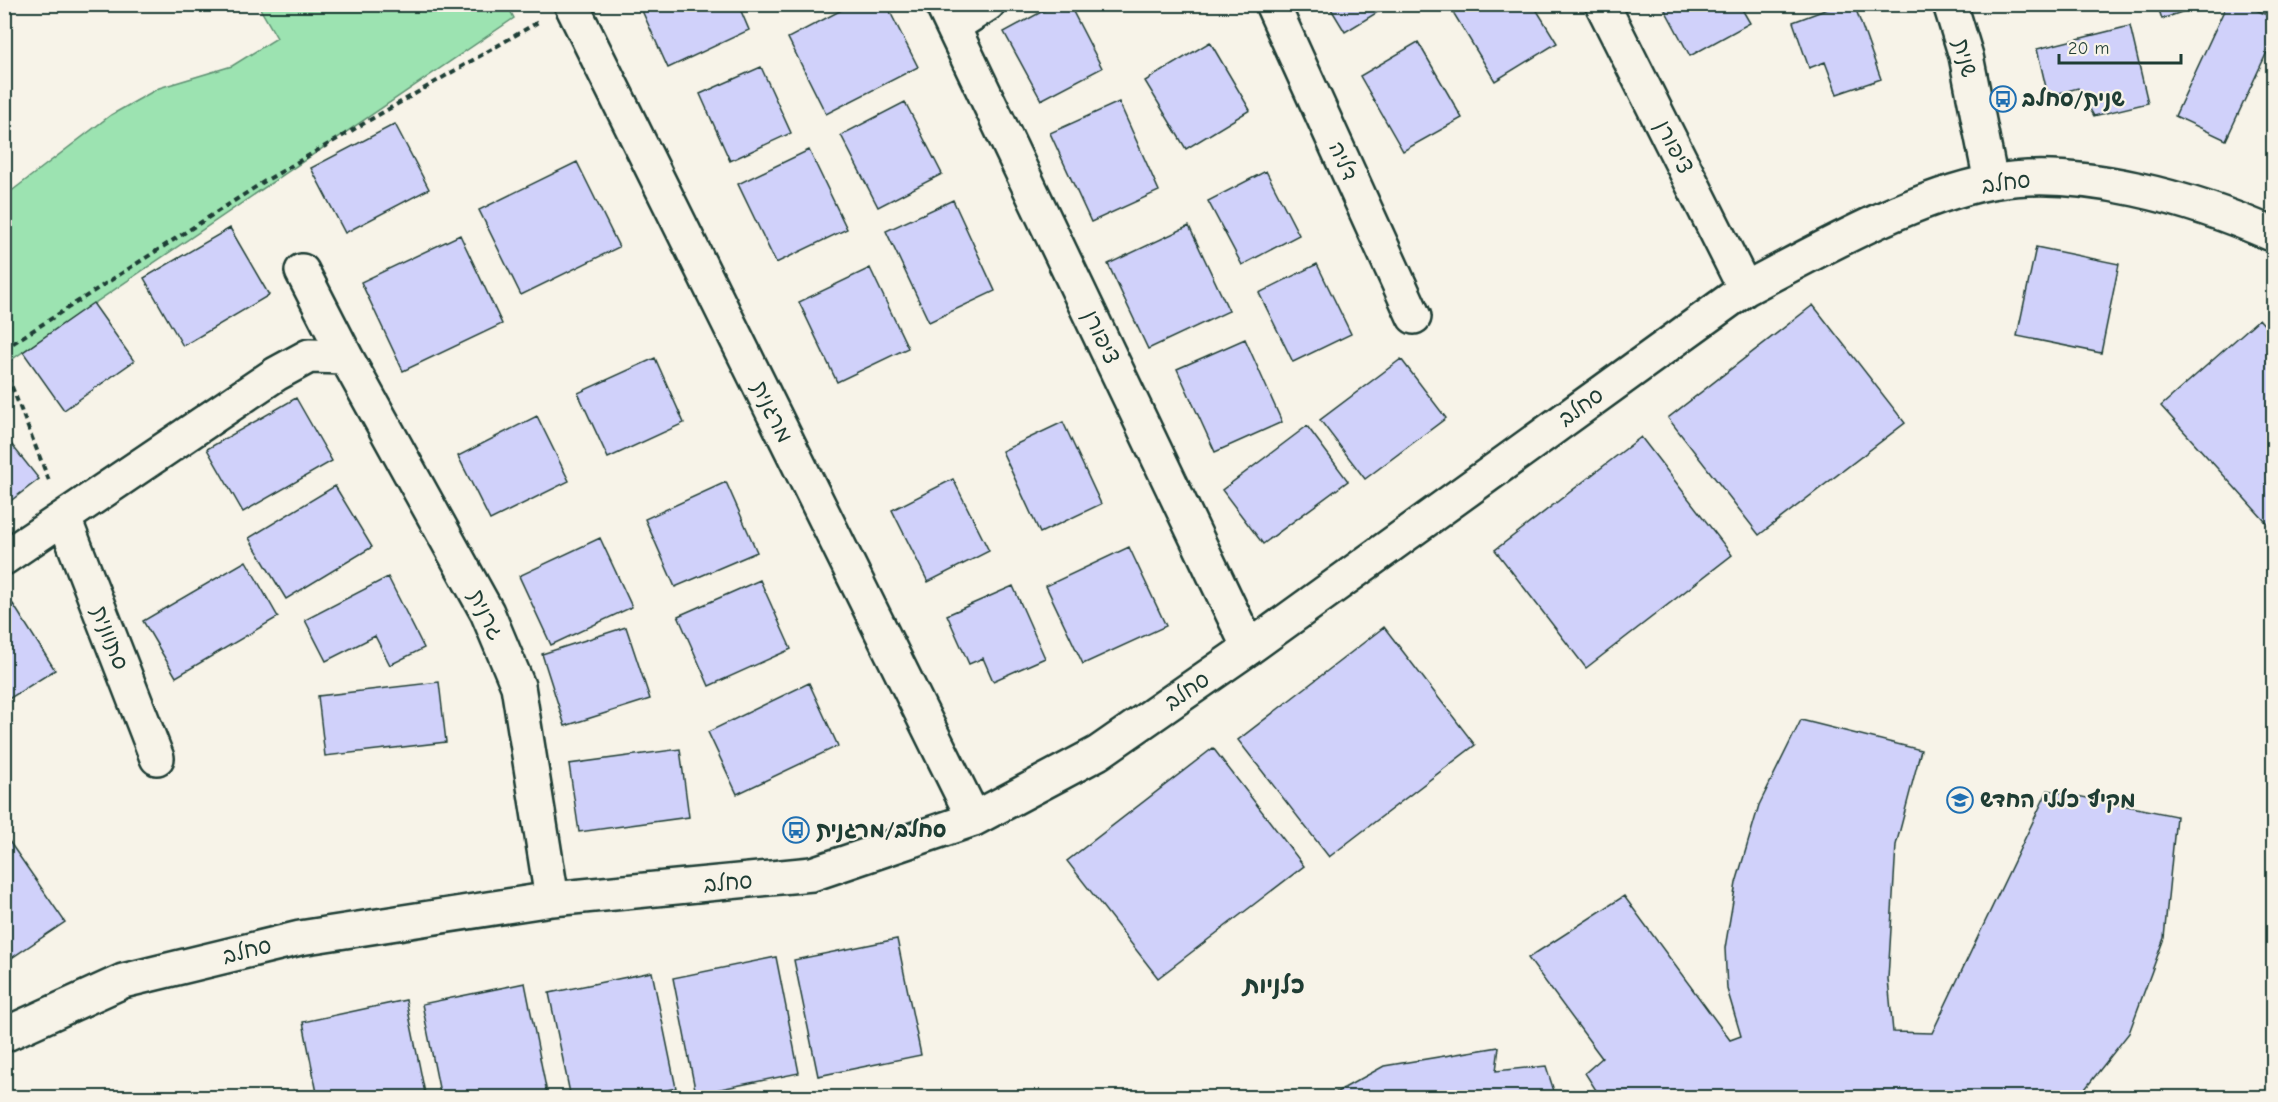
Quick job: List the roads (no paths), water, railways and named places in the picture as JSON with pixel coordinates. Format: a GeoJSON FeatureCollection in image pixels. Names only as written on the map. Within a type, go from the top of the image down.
{"type":"FeatureCollection","features":[{"type":"Feature","properties":{"kind":"street","name":"ציפורן"},"geometry":{"type":"LineString","coordinates":[[988,4],[948,15],[1249,648]]}},
{"type":"Feature","properties":{"kind":"street","name":"דליה"},"geometry":{"type":"LineString","coordinates":[[1272,4],[1414,316]]}},
{"type":"Feature","properties":{"kind":"street","name":"ציפורן"},"geometry":{"type":"LineString","coordinates":[[1602,4],[1745,289]]}},
{"type":"Feature","properties":{"kind":"street","name":"שנית"},"geometry":{"type":"LineString","coordinates":[[1950,4],[1966,56],[1991,182]]}},
{"type":"Feature","properties":{"kind":"street","name":"מרגנית"},"geometry":{"type":"LineString","coordinates":[[560,10],[974,819]]}},
{"type":"Feature","properties":{"kind":"street","name":"סחלב"},"geometry":{"type":"LineString","coordinates":[[4,1035],[123,981],[300,938],[552,899],[812,874],[974,819],[1098,753],[1249,648],[1745,289],[1829,245],[1899,213],[1991,182],[2036,178],[2102,182],[2225,213],[2274,235]]}},
{"type":"Feature","properties":{"kind":"street","name":"גרנית"},"geometry":{"type":"LineString","coordinates":[[302,271],[346,357],[487,612],[518,686],[552,899]]}},
{"type":"Feature","properties":{"kind":"street"},"geometry":{"type":"LineString","coordinates":[[4,558],[276,374],[309,356],[346,357]]}},
{"type":"Feature","properties":{"kind":"street","name":"סתוונית"},"geometry":{"type":"LineString","coordinates":[[64,518],[157,758]]}},
{"type":"Feature","properties":{"kind":"place","name":"שנית/סחלב"},"geometry":{"type":"Point","coordinates":[2003,99]}},
{"type":"Feature","properties":{"kind":"place","name":"מקיף כללי החדש"},"geometry":{"type":"Point","coordinates":[1960,800]}},
{"type":"Feature","properties":{"kind":"place","name":"סחלב/מרגנית"},"geometry":{"type":"Point","coordinates":[796,830]}},
{"type":"Feature","properties":{"kind":"district","name":"כלניות"},"geometry":{"type":"Point","coordinates":[1274,985]}}]}
